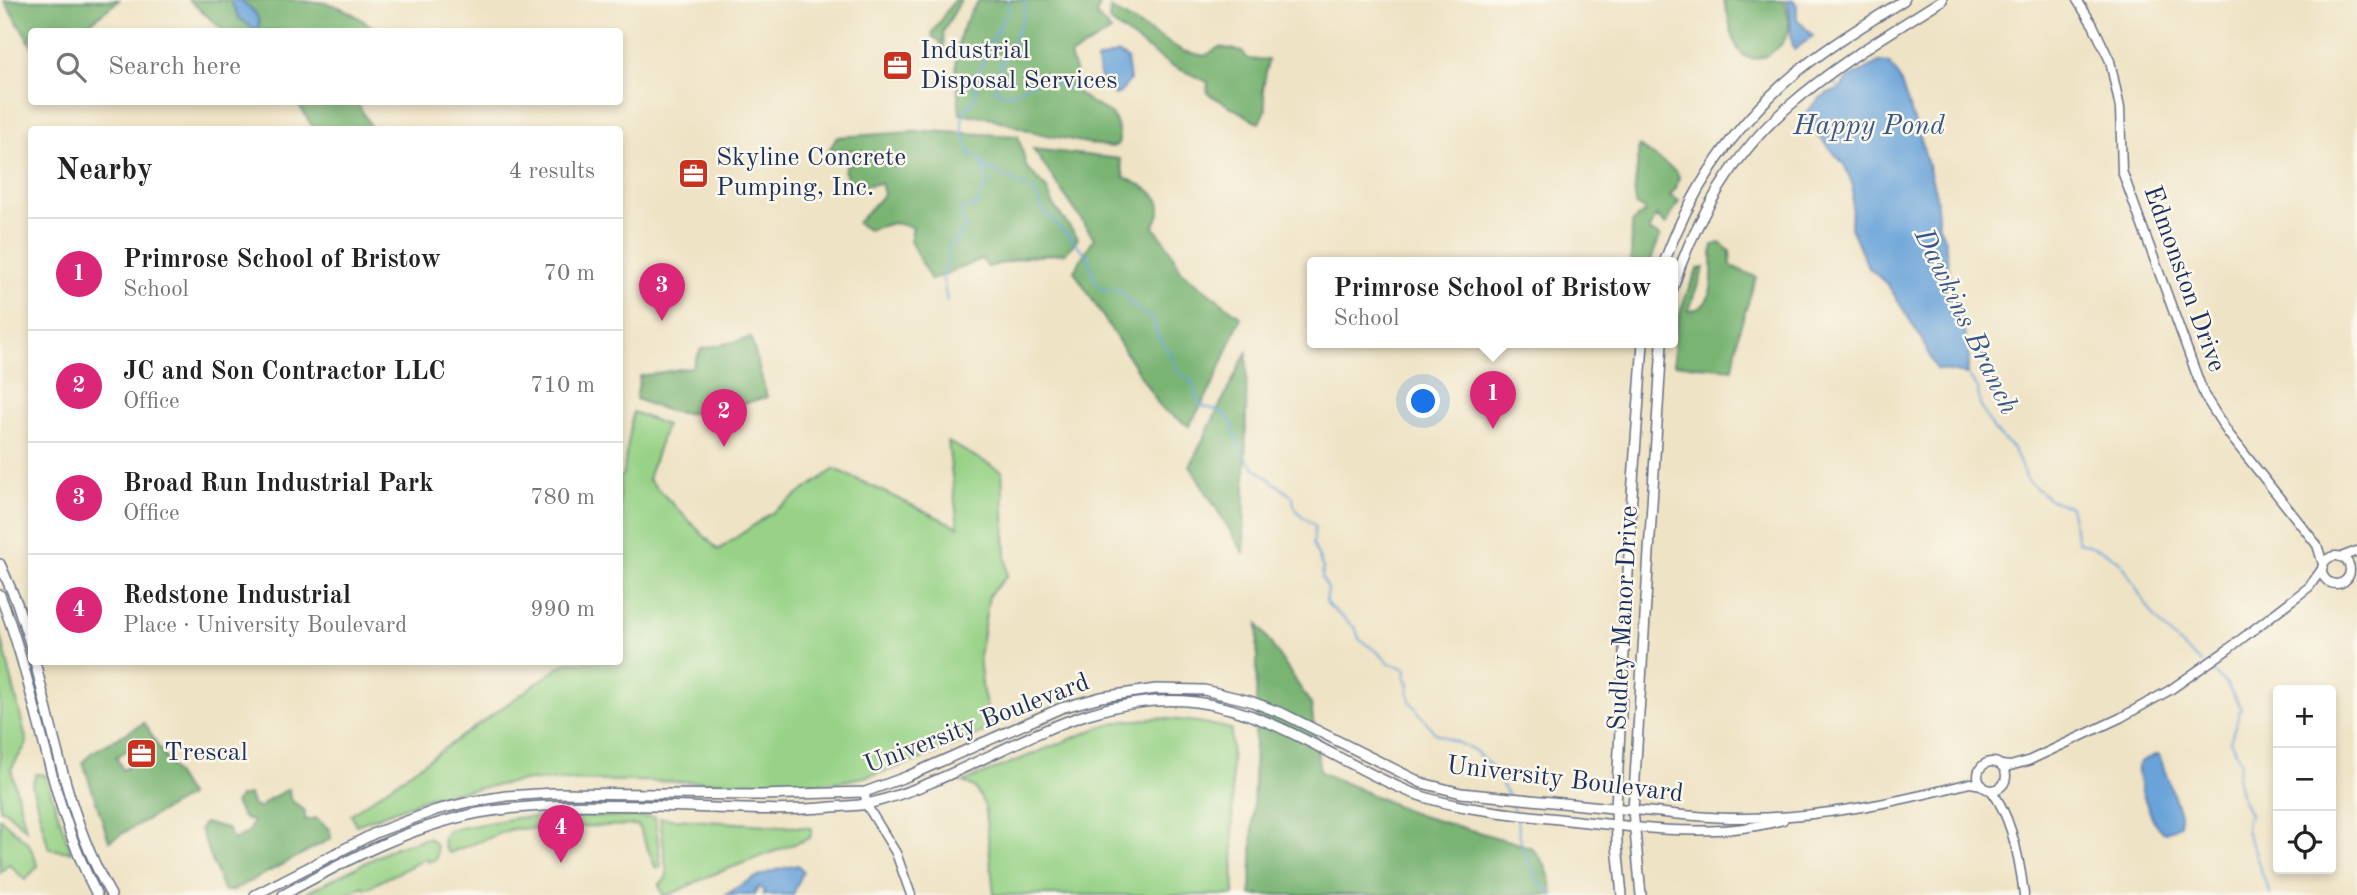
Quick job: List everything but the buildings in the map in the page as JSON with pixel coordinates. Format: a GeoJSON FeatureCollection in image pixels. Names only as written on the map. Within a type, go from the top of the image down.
{"type":"FeatureCollection","features":[{"type":"Feature","properties":{"kind":"main road"},"geometry":{"type":"LineString","coordinates":[[1667,257],[1691,199],[1727,145],[1761,104],[1821,54],[1904,0]]}},
{"type":"Feature","properties":{"kind":"main road"},"geometry":{"type":"LineString","coordinates":[[1678,275],[1706,215],[1732,172],[1762,132],[1788,106],[1822,79],[1942,0]]}},
{"type":"Feature","properties":{"kind":"main road","name":"Sudley Manor Drive"},"geometry":{"type":"LineString","coordinates":[[1622,895],[1616,808],[1632,495],[1643,348]]}},
{"type":"Feature","properties":{"kind":"main road","name":"Sudley Manor Drive"},"geometry":{"type":"LineString","coordinates":[[1641,895],[1633,810],[1662,348]]}},
{"type":"Feature","properties":{"kind":"main road"},"geometry":{"type":"LineString","coordinates":[[0,564],[28,637]]}},
{"type":"Feature","properties":{"kind":"main road"},"geometry":{"type":"LineString","coordinates":[[0,595],[18,647],[62,813],[72,843],[97,895]]}},
{"type":"Feature","properties":{"kind":"main road"},"geometry":{"type":"LineString","coordinates":[[35,665],[76,815],[111,895]]}},
{"type":"Feature","properties":{"kind":"main road","name":"University Boulevard"},"geometry":{"type":"LineString","coordinates":[[255,895],[375,833],[436,810],[482,800],[554,793],[760,795],[865,792],[908,776],[1061,708],[1101,697],[1156,689],[1204,690],[1250,701],[1284,714],[1422,783],[1461,793],[1633,810]]}},
{"type":"Feature","properties":{"kind":"main road","name":"University Boulevard"},"geometry":{"type":"LineString","coordinates":[[283,895],[387,841],[431,825],[476,814],[542,806],[657,806],[753,810],[815,809],[866,804],[930,783],[1049,727],[1075,718],[1121,704],[1173,701],[1196,702],[1247,713],[1409,792],[1464,808],[1634,827]]}},
{"type":"Feature","properties":{"kind":"street","name":"Edmonston Drive"},"geometry":{"type":"LineString","coordinates":[[2077,0],[2093,25],[2110,61],[2120,108],[2122,172],[2204,395],[2228,433],[2317,545],[2323,566]]}},
{"type":"Feature","properties":{"kind":"street","name":"Edmonston Drive"},"geometry":{"type":"LineString","coordinates":[[2317,545],[2337,556]]}},
{"type":"Feature","properties":{"kind":"street"},"geometry":{"type":"LineString","coordinates":[[2024,895],[2022,876],[2003,809],[1991,790],[1982,785],[1979,779],[1980,770],[1989,762],[2010,766],[2028,761],[2120,718],[2183,682],[2309,587],[2323,566],[2337,556],[2357,552]]}},
{"type":"Feature","properties":{"kind":"street"},"geometry":{"type":"LineString","coordinates":[[2309,587],[2343,581],[2348,576],[2357,552]]}},
{"type":"Feature","properties":{"kind":"street"},"geometry":{"type":"LineString","coordinates":[[2337,556],[2346,560],[2349,568]]}},
{"type":"Feature","properties":{"kind":"street"},"geometry":{"type":"LineString","coordinates":[[2323,566],[2323,575],[2329,582]]}},
{"type":"Feature","properties":{"kind":"street"},"geometry":{"type":"LineString","coordinates":[[1991,790],[2028,761]]}},
{"type":"Feature","properties":{"kind":"street"},"geometry":{"type":"LineString","coordinates":[[2001,765],[2005,771],[2003,809]]}},
{"type":"Feature","properties":{"kind":"street","name":"University Boulevard"},"geometry":{"type":"LineString","coordinates":[[1942,789],[1968,779],[1980,770]]}},
{"type":"Feature","properties":{"kind":"street","name":"University Boulevard"},"geometry":{"type":"LineString","coordinates":[[1633,810],[1700,817],[1796,816],[1876,804],[1974,783],[1982,785]]}},
{"type":"Feature","properties":{"kind":"street"},"geometry":{"type":"LineString","coordinates":[[865,792],[866,804],[896,853],[911,895]]}},
{"type":"Feature","properties":{"kind":"street","name":"University Boulevard"},"geometry":{"type":"LineString","coordinates":[[1634,827],[1715,830],[1773,823],[1796,816]]}},
{"type":"Feature","properties":{"kind":"green space"},"geometry":{"type":"Polygon","coordinates":[[[4,0],[119,0],[84,28],[28,28],[28,40],[4,0]]]}},
{"type":"Feature","properties":{"kind":"green space"},"geometry":{"type":"Polygon","coordinates":[[[189,0],[296,0],[328,3],[373,28],[221,28],[189,0]]]}},
{"type":"Feature","properties":{"kind":"green space"},"geometry":{"type":"Polygon","coordinates":[[[954,0],[961,0],[943,32],[944,49],[941,49],[940,41],[933,37],[932,33],[954,0]]]}},
{"type":"Feature","properties":{"kind":"green space"},"geometry":{"type":"Polygon","coordinates":[[[979,0],[1094,0],[1100,4],[1096,15],[1111,31],[1070,56],[1077,92],[1112,116],[1116,122],[1119,144],[1112,147],[1087,143],[1037,133],[988,117],[960,114],[956,68],[959,41],[969,14],[979,0]]]}},
{"type":"Feature","properties":{"kind":"green space"},"geometry":{"type":"Polygon","coordinates":[[[1723,0],[1784,0],[1789,25],[1785,39],[1767,55],[1760,58],[1746,57],[1740,52],[1735,41],[1723,0]]]}},
{"type":"Feature","properties":{"kind":"green space"},"geometry":{"type":"Polygon","coordinates":[[[1110,8],[1183,51],[1205,56],[1219,47],[1242,51],[1248,59],[1268,60],[1263,89],[1266,109],[1259,123],[1207,93],[1208,82],[1170,65],[1109,21],[1110,8]]]}},
{"type":"Feature","properties":{"kind":"green space"},"geometry":{"type":"Polygon","coordinates":[[[299,105],[359,105],[370,126],[312,126],[299,105]]]}},
{"type":"Feature","properties":{"kind":"green space"},"geometry":{"type":"Polygon","coordinates":[[[927,131],[1018,136],[1027,168],[1047,189],[1054,206],[1078,238],[1066,253],[1026,257],[988,267],[982,259],[931,280],[910,241],[913,227],[893,223],[868,230],[857,223],[884,194],[881,183],[852,188],[844,170],[857,150],[829,150],[837,137],[927,131]]]}},
{"type":"Feature","properties":{"kind":"green space"},"geometry":{"type":"Polygon","coordinates":[[[1639,146],[1677,172],[1679,177],[1670,196],[1679,201],[1666,225],[1656,216],[1649,231],[1660,236],[1652,257],[1631,257],[1632,224],[1637,217],[1645,213],[1644,209],[1636,205],[1634,198],[1639,146]]]}},
{"type":"Feature","properties":{"kind":"green space"},"geometry":{"type":"Polygon","coordinates":[[[1033,149],[1120,159],[1124,177],[1148,189],[1160,204],[1154,227],[1182,272],[1241,317],[1212,387],[1189,426],[1161,408],[1074,271],[1094,238],[1033,149]]]}},
{"type":"Feature","properties":{"kind":"green space"},"geometry":{"type":"Polygon","coordinates":[[[1720,243],[1730,251],[1731,266],[1756,277],[1739,331],[1733,369],[1674,364],[1680,315],[1698,269],[1704,268],[1688,311],[1699,308],[1710,294],[1713,245],[1720,243]]]}},
{"type":"Feature","properties":{"kind":"green space"},"geometry":{"type":"Polygon","coordinates":[[[751,338],[767,397],[697,413],[668,411],[636,399],[640,376],[692,367],[701,349],[751,338]]]}},
{"type":"Feature","properties":{"kind":"green space"},"geometry":{"type":"Polygon","coordinates":[[[1247,351],[1244,553],[1190,466],[1247,351]]]}},
{"type":"Feature","properties":{"kind":"green space"},"geometry":{"type":"Polygon","coordinates":[[[633,412],[666,425],[648,479],[718,550],[835,469],[958,527],[948,442],[1002,471],[1007,576],[989,595],[979,657],[983,692],[992,728],[911,763],[849,780],[827,783],[529,780],[433,796],[356,825],[351,814],[563,665],[623,665],[623,475],[633,412]]]}},
{"type":"Feature","properties":{"kind":"green space"},"geometry":{"type":"Polygon","coordinates":[[[1258,624],[1311,704],[1320,772],[1418,815],[1530,847],[1546,868],[1553,895],[1251,895],[1258,624]]]}},
{"type":"Feature","properties":{"kind":"green space"},"geometry":{"type":"Polygon","coordinates":[[[0,631],[27,743],[11,769],[26,829],[5,810],[0,810],[0,631]]]}},
{"type":"Feature","properties":{"kind":"green space"},"geometry":{"type":"Polygon","coordinates":[[[1159,718],[1231,729],[1234,895],[994,895],[985,806],[975,788],[963,782],[1098,728],[1124,721],[1159,718]]]}},
{"type":"Feature","properties":{"kind":"green space"},"geometry":{"type":"Polygon","coordinates":[[[144,723],[189,796],[109,841],[83,762],[91,753],[144,723]],[[145,740],[116,757],[123,770],[152,754],[145,740]]]}},
{"type":"Feature","properties":{"kind":"green space"},"geometry":{"type":"Polygon","coordinates":[[[36,774],[45,775],[71,852],[50,849],[48,846],[32,785],[36,774]]]}},
{"type":"Feature","properties":{"kind":"green space"},"geometry":{"type":"Polygon","coordinates":[[[289,789],[290,799],[305,811],[305,820],[316,818],[330,830],[331,839],[232,891],[223,890],[200,829],[204,823],[227,828],[233,840],[248,833],[253,821],[243,818],[235,803],[239,797],[249,795],[253,806],[260,808],[269,799],[289,789]]]}},
{"type":"Feature","properties":{"kind":"green space"},"geometry":{"type":"Polygon","coordinates":[[[655,817],[661,867],[656,869],[638,825],[512,829],[449,853],[444,846],[443,837],[449,830],[515,818],[655,817]]]}},
{"type":"Feature","properties":{"kind":"green space"},"geometry":{"type":"Polygon","coordinates":[[[0,818],[29,844],[38,866],[25,880],[9,864],[0,873],[0,818]]]}},
{"type":"Feature","properties":{"kind":"green space"},"geometry":{"type":"Polygon","coordinates":[[[660,818],[812,828],[810,838],[709,876],[669,895],[663,895],[659,885],[667,873],[660,818]]]}},
{"type":"Feature","properties":{"kind":"green space"},"geometry":{"type":"Polygon","coordinates":[[[427,838],[436,846],[436,859],[428,862],[427,858],[365,889],[363,886],[346,895],[302,895],[396,847],[427,838]]]}},
{"type":"Feature","properties":{"kind":"water"},"geometry":{"type":"Polygon","coordinates":[[[230,0],[240,0],[252,10],[259,21],[258,28],[254,28],[239,18],[230,0]]]}},
{"type":"Feature","properties":{"kind":"water"},"geometry":{"type":"Polygon","coordinates":[[[1787,0],[1792,0],[1797,5],[1797,19],[1813,36],[1794,50],[1790,13],[1787,0]]]}},
{"type":"Feature","properties":{"kind":"water"},"geometry":{"type":"Polygon","coordinates":[[[1118,53],[1127,59],[1130,80],[1120,93],[1115,95],[1102,79],[1097,60],[1118,53]]]}},
{"type":"Feature","properties":{"kind":"water","name":"Happy Pond"},"geometry":{"type":"Polygon","coordinates":[[[1879,62],[1889,63],[1898,75],[1921,140],[1936,195],[1951,287],[1963,325],[1969,359],[1967,374],[1936,369],[1921,338],[1888,285],[1868,267],[1851,227],[1853,186],[1844,164],[1801,117],[1819,99],[1830,92],[1840,90],[1846,80],[1879,62]]]}},
{"type":"Feature","properties":{"kind":"water"},"geometry":{"type":"Polygon","coordinates":[[[2159,755],[2180,814],[2180,825],[2164,833],[2151,815],[2139,777],[2139,765],[2159,755]]]}},
{"type":"Feature","properties":{"kind":"water"},"geometry":{"type":"Polygon","coordinates":[[[798,865],[803,871],[793,895],[763,895],[764,891],[759,887],[753,895],[726,895],[760,876],[798,865]]]}},
{"type":"Feature","properties":{"kind":"waterway"},"geometry":{"type":"LineString","coordinates":[[1009,0],[1007,14],[994,38],[984,49],[982,66],[976,75],[976,97],[963,117],[962,131],[971,155],[979,158],[983,166],[1034,191],[1042,209],[1088,256],[1095,282],[1105,291],[1120,289],[1136,309],[1153,319],[1157,335],[1172,356],[1178,372],[1188,378],[1196,390],[1195,396],[1202,406],[1224,413],[1233,424],[1237,443],[1247,459],[1293,497],[1297,511],[1315,526],[1313,544],[1323,568],[1322,578],[1328,589],[1326,602],[1355,628],[1360,640],[1389,663],[1406,669],[1410,701],[1435,733],[1474,750],[1491,766],[1508,795]]}},
{"type":"Feature","properties":{"kind":"waterway"},"geometry":{"type":"LineString","coordinates":[[1025,0],[1024,17],[1000,68],[995,91],[1014,94],[1024,86],[1043,79],[1066,87],[1104,83]]}},
{"type":"Feature","properties":{"kind":"waterway","name":"Dawkins Branch"},"geometry":{"type":"LineString","coordinates":[[1835,83],[1840,90]]}},
{"type":"Feature","properties":{"kind":"waterway"},"geometry":{"type":"LineString","coordinates":[[947,301],[942,274],[948,265],[949,248],[966,228],[960,212],[975,206],[984,189],[990,184],[982,167]]}},
{"type":"Feature","properties":{"kind":"waterway","name":"Dawkins Branch"},"geometry":{"type":"LineString","coordinates":[[1968,375],[1978,389],[1980,405],[1993,429],[2014,450],[2027,480],[2049,499],[2070,507],[2078,542],[2095,547],[2117,559],[2161,624],[2202,663]]}},
{"type":"Feature","properties":{"kind":"waterway","name":"Dawkins Branch"},"geometry":{"type":"LineString","coordinates":[[2206,666],[2226,683],[2241,708],[2230,741],[2241,761],[2237,777],[2250,815],[2246,825],[2247,834],[2271,895]]}},
{"type":"Feature","properties":{"kind":"waterway"},"geometry":{"type":"LineString","coordinates":[[1510,800],[1514,811]]}},
{"type":"Feature","properties":{"kind":"waterway"},"geometry":{"type":"LineString","coordinates":[[1517,820],[1523,851],[1529,856],[1530,864],[1543,887],[1555,895]]}},
{"type":"Feature","properties":{"kind":"place","name":"Industrial Disposal Services"},"geometry":{"type":"Point","coordinates":[897,66]}},
{"type":"Feature","properties":{"kind":"place","name":"Skyline Concrete Pumping, Inc."},"geometry":{"type":"Point","coordinates":[693,173]}},
{"type":"Feature","properties":{"kind":"place","name":"Broad Run Industrial Park"},"geometry":{"type":"Point","coordinates":[662,321]}},
{"type":"Feature","properties":{"kind":"place","name":"Primrose School of Bristow"},"geometry":{"type":"Point","coordinates":[1493,429]}},
{"type":"Feature","properties":{"kind":"place","name":"JC and Son Contractor LLC"},"geometry":{"type":"Point","coordinates":[724,447]}},
{"type":"Feature","properties":{"kind":"place","name":"Trescal"},"geometry":{"type":"Point","coordinates":[141,753]}},
{"type":"Feature","properties":{"kind":"place","name":"Redstone Industrial"},"geometry":{"type":"Point","coordinates":[561,863]}}]}
